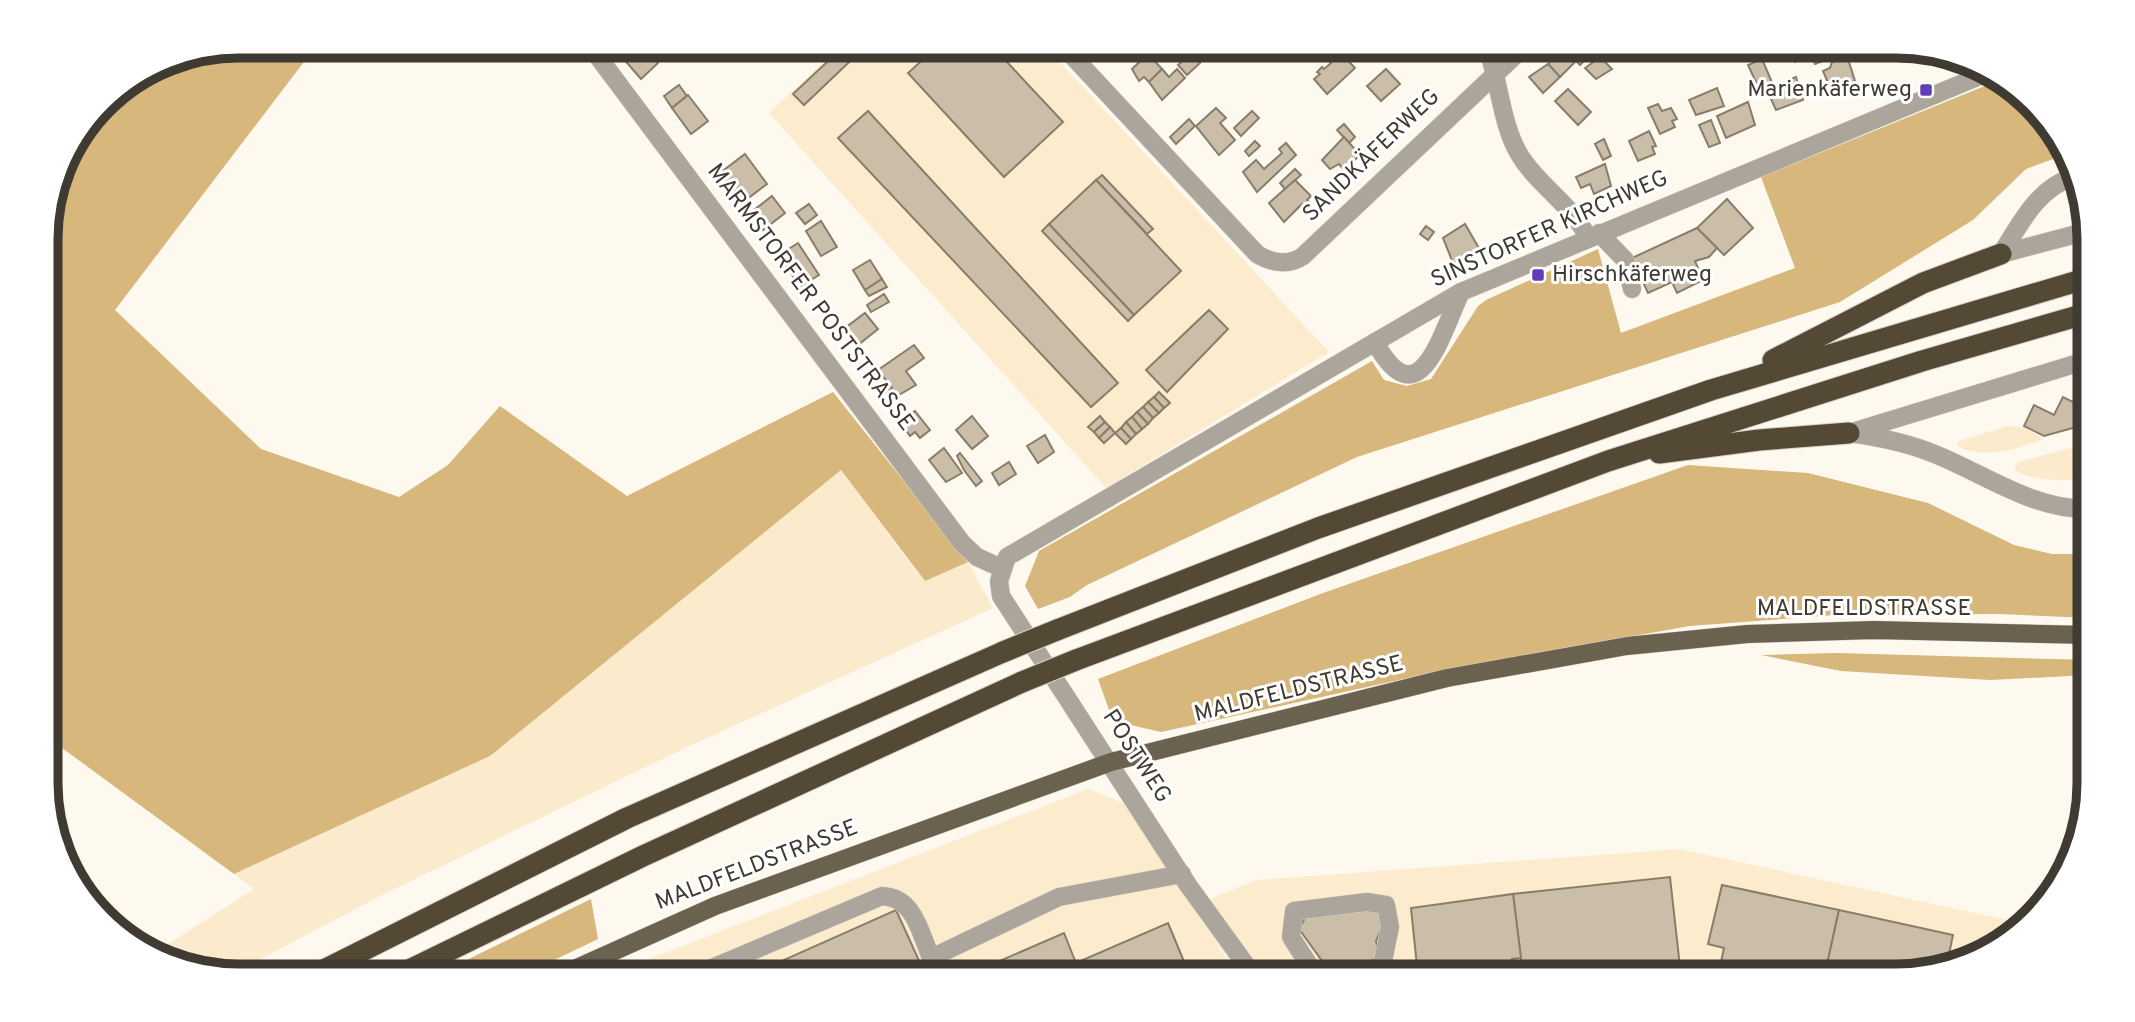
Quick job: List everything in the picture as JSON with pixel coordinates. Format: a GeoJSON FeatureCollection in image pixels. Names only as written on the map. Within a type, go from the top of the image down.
{"type":"FeatureCollection","features":[{"type":"Feature","properties":{"kind":"highway"},"geometry":{"type":"LineString","coordinates":[[1712,390],[1923,284],[2000,254]]}},
{"type":"Feature","properties":{"kind":"highway"},"geometry":{"type":"LineString","coordinates":[[336,964],[628,818],[1057,630],[1318,528],[1712,390],[2077,281]]}},
{"type":"Feature","properties":{"kind":"highway"},"geometry":{"type":"LineString","coordinates":[[422,964],[643,856],[1076,660],[1608,461],[1909,365],[2077,316]]}},
{"type":"Feature","properties":{"kind":"highway"},"geometry":{"type":"LineString","coordinates":[[1608,461],[1739,442],[1849,433]]}},
{"type":"Feature","properties":{"kind":"main road","name":"MALDFELDSTRASSE"},"geometry":{"type":"LineString","coordinates":[[586,964],[715,906],[1111,762],[1447,678],[1627,646],[1747,634],[1874,630],[2077,635]]}},
{"type":"Feature","properties":{"kind":"street","name":"MARMSTORFER POSTSTRASSE"},"geometry":{"type":"LineString","coordinates":[[599,58],[962,543],[977,557],[1004,563]]}},
{"type":"Feature","properties":{"kind":"street","name":"SANDKÄFERWEG"},"geometry":{"type":"LineString","coordinates":[[1074,58],[1257,254],[1278,262],[1293,261],[1303,256],[1511,58]]}},
{"type":"Feature","properties":{"kind":"street"},"geometry":{"type":"LineString","coordinates":[[1491,58],[1504,114],[1519,154],[1593,235],[1625,260],[1632,289]]}},
{"type":"Feature","properties":{"kind":"street","name":"SINSTORFER KIRCHWEG"},"geometry":{"type":"LineString","coordinates":[[1004,563],[1018,548],[1461,292],[1977,77]]}},
{"type":"Feature","properties":{"kind":"street"},"geometry":{"type":"LineString","coordinates":[[2000,254],[2040,196],[2056,182],[2066,179]]}},
{"type":"Feature","properties":{"kind":"street"},"geometry":{"type":"LineString","coordinates":[[2000,254],[2077,234]]}},
{"type":"Feature","properties":{"kind":"street"},"geometry":{"type":"LineString","coordinates":[[1376,342],[1396,373],[1406,376],[1417,373],[1430,358],[1461,292]]}},
{"type":"Feature","properties":{"kind":"street"},"geometry":{"type":"LineString","coordinates":[[1849,433],[2077,363]]}},
{"type":"Feature","properties":{"kind":"street"},"geometry":{"type":"LineString","coordinates":[[1849,433],[1904,444],[1935,454],[2019,493],[2058,505],[2077,507]]}},
{"type":"Feature","properties":{"kind":"street","name":"POSTWEG"},"geometry":{"type":"LineString","coordinates":[[1004,563],[999,581],[1002,596],[1182,874],[1246,964]]}},
{"type":"Feature","properties":{"kind":"street"},"geometry":{"type":"LineString","coordinates":[[931,958],[1059,897],[1182,874]]}},
{"type":"Feature","properties":{"kind":"street"},"geometry":{"type":"LineString","coordinates":[[721,964],[882,896],[896,897],[907,904],[934,964]]}},
{"type":"Feature","properties":{"kind":"street"},"geometry":{"type":"LineString","coordinates":[[1308,964],[1291,937],[1294,911],[1367,902],[1387,905],[1390,927],[1382,964]]}},
{"type":"Feature","properties":{"kind":"shaded area"},"geometry":{"type":"Polygon","coordinates":[[[307,58],[115,310],[261,449],[399,497],[448,465],[500,406],[627,496],[833,392],[968,562],[925,581],[841,470],[490,756],[234,874],[58,745],[59,215],[64,192],[82,148],[95,129],[120,103],[148,82],[181,67],[215,59],[307,58]]]}},
{"type":"Feature","properties":{"kind":"shaded area"},"geometry":{"type":"Polygon","coordinates":[[[828,58],[1056,58],[1329,352],[1106,488],[769,113],[828,58]]]}},
{"type":"Feature","properties":{"kind":"shaded area"},"geometry":{"type":"Polygon","coordinates":[[[1990,84],[2024,111],[2040,129],[2057,157],[2026,169],[1973,220],[1840,302],[1357,457],[1087,585],[1070,597],[1038,609],[1025,586],[1039,551],[1372,361],[1384,380],[1407,386],[1431,379],[1478,306],[1598,249],[1621,333],[1795,268],[1761,177],[1990,84]]]}},
{"type":"Feature","properties":{"kind":"shaded area"},"geometry":{"type":"Polygon","coordinates":[[[2008,426],[2026,428],[2043,439],[2011,450],[1989,453],[1957,446],[1959,441],[2008,426]]]}},
{"type":"Feature","properties":{"kind":"shaded area"},"geometry":{"type":"Polygon","coordinates":[[[2077,446],[2077,479],[2051,480],[2032,477],[2014,470],[2018,462],[2077,446]]]}},
{"type":"Feature","properties":{"kind":"shaded area"},"geometry":{"type":"Polygon","coordinates":[[[1688,465],[1808,473],[1928,503],[2014,545],[2052,554],[2077,554],[2077,617],[1999,614],[1836,615],[1690,626],[1449,669],[1161,732],[1113,721],[1098,679],[1323,593],[1688,465]]]}},
{"type":"Feature","properties":{"kind":"shaded area"},"geometry":{"type":"Polygon","coordinates":[[[841,470],[924,581],[968,562],[993,608],[685,748],[382,895],[252,964],[204,961],[163,947],[254,889],[234,874],[490,756],[841,470]]]}},
{"type":"Feature","properties":{"kind":"shaded area"},"geometry":{"type":"Polygon","coordinates":[[[1836,653],[2077,660],[2077,676],[1990,680],[1841,671],[1761,655],[1836,653]]]}},
{"type":"Feature","properties":{"kind":"shaded area"},"geometry":{"type":"Polygon","coordinates":[[[1088,789],[1128,805],[1192,906],[1257,880],[1679,849],[2012,921],[1976,946],[1954,955],[1908,964],[1232,964],[1210,933],[1229,964],[636,964],[1088,789]]]}},
{"type":"Feature","properties":{"kind":"shaded area"},"geometry":{"type":"Polygon","coordinates":[[[591,899],[598,939],[546,964],[458,964],[591,899]]]}},
{"type":"Feature","properties":{"kind":"building"},"geometry":{"type":"Polygon","coordinates":[[[623,58],[653,58],[658,63],[641,79],[623,58]]]}},
{"type":"Feature","properties":{"kind":"building"},"geometry":{"type":"Polygon","coordinates":[[[831,58],[853,58],[804,105],[793,94],[831,58]]]}},
{"type":"Feature","properties":{"kind":"building"},"geometry":{"type":"Polygon","coordinates":[[[925,58],[1003,58],[1063,122],[1004,177],[908,73],[925,58]]]}},
{"type":"Feature","properties":{"kind":"building"},"geometry":{"type":"Polygon","coordinates":[[[1144,58],[1152,58],[1162,69],[1149,82],[1144,77],[1139,81],[1132,69],[1144,58]]]}},
{"type":"Feature","properties":{"kind":"building"},"geometry":{"type":"Polygon","coordinates":[[[1185,58],[1195,58],[1200,63],[1187,75],[1178,65],[1185,58]]]}},
{"type":"Feature","properties":{"kind":"building"},"geometry":{"type":"Polygon","coordinates":[[[1334,58],[1346,58],[1355,68],[1327,94],[1314,79],[1320,74],[1317,72],[1322,67],[1324,69],[1331,63],[1329,61],[1334,58]]]}},
{"type":"Feature","properties":{"kind":"building"},"geometry":{"type":"Polygon","coordinates":[[[1553,58],[1587,58],[1580,65],[1576,61],[1560,77],[1548,64],[1553,58]]]}},
{"type":"Feature","properties":{"kind":"building"},"geometry":{"type":"Polygon","coordinates":[[[1601,58],[1612,69],[1596,79],[1585,68],[1601,58]]]}},
{"type":"Feature","properties":{"kind":"building"},"geometry":{"type":"Polygon","coordinates":[[[1812,58],[1831,58],[1815,64],[1812,58]]]}},
{"type":"Feature","properties":{"kind":"building"},"geometry":{"type":"Polygon","coordinates":[[[1848,58],[1855,81],[1838,88],[1835,80],[1828,83],[1823,71],[1830,68],[1832,62],[1848,58]]]}},
{"type":"Feature","properties":{"kind":"building"},"geometry":{"type":"Polygon","coordinates":[[[1762,59],[1774,87],[1761,93],[1748,65],[1762,59]]]}},
{"type":"Feature","properties":{"kind":"building"},"geometry":{"type":"Polygon","coordinates":[[[1548,64],[1560,77],[1543,93],[1529,77],[1548,64]]]}},
{"type":"Feature","properties":{"kind":"building"},"geometry":{"type":"Polygon","coordinates":[[[1162,69],[1169,77],[1177,69],[1185,78],[1162,100],[1149,82],[1162,69]]]}},
{"type":"Feature","properties":{"kind":"building"},"geometry":{"type":"Polygon","coordinates":[[[1386,69],[1400,84],[1381,101],[1367,86],[1386,69]]]}},
{"type":"Feature","properties":{"kind":"building"},"geometry":{"type":"Polygon","coordinates":[[[1796,77],[1803,100],[1776,110],[1767,90],[1796,77]]]}},
{"type":"Feature","properties":{"kind":"building"},"geometry":{"type":"Polygon","coordinates":[[[679,85],[687,96],[672,108],[664,96],[679,85]]]}},
{"type":"Feature","properties":{"kind":"building"},"geometry":{"type":"Polygon","coordinates":[[[1717,88],[1724,106],[1696,115],[1689,100],[1717,88]]]}},
{"type":"Feature","properties":{"kind":"building"},"geometry":{"type":"Polygon","coordinates":[[[1568,89],[1591,112],[1578,125],[1555,101],[1568,89]]]}},
{"type":"Feature","properties":{"kind":"building"},"geometry":{"type":"Polygon","coordinates":[[[688,95],[708,121],[691,134],[672,108],[688,95]]]}},
{"type":"Feature","properties":{"kind":"building"},"geometry":{"type":"Polygon","coordinates":[[[1748,102],[1755,125],[1726,138],[1717,116],[1748,102]]]}},
{"type":"Feature","properties":{"kind":"building"},"geometry":{"type":"Polygon","coordinates":[[[1658,104],[1662,111],[1671,108],[1677,119],[1672,121],[1675,127],[1660,134],[1648,108],[1658,104]]]}},
{"type":"Feature","properties":{"kind":"building"},"geometry":{"type":"Polygon","coordinates":[[[1216,108],[1226,118],[1220,123],[1235,140],[1219,155],[1196,126],[1216,108]]]}},
{"type":"Feature","properties":{"kind":"building"},"geometry":{"type":"Polygon","coordinates":[[[868,111],[1118,383],[1091,407],[838,138],[868,111]]]}},
{"type":"Feature","properties":{"kind":"building"},"geometry":{"type":"Polygon","coordinates":[[[1252,111],[1259,118],[1241,136],[1234,128],[1252,111]]]}},
{"type":"Feature","properties":{"kind":"building"},"geometry":{"type":"Polygon","coordinates":[[[1189,119],[1195,126],[1176,144],[1170,137],[1189,119]]]}},
{"type":"Feature","properties":{"kind":"building"},"geometry":{"type":"Polygon","coordinates":[[[1711,120],[1720,143],[1709,147],[1699,125],[1711,120]]]}},
{"type":"Feature","properties":{"kind":"building"},"geometry":{"type":"Polygon","coordinates":[[[1344,124],[1355,137],[1349,143],[1337,130],[1344,124]]]}},
{"type":"Feature","properties":{"kind":"building"},"geometry":{"type":"Polygon","coordinates":[[[1649,131],[1656,146],[1652,147],[1655,154],[1638,161],[1629,141],[1649,131]]]}},
{"type":"Feature","properties":{"kind":"building"},"geometry":{"type":"Polygon","coordinates":[[[1344,137],[1360,155],[1344,170],[1339,164],[1330,169],[1322,160],[1344,137]]]}},
{"type":"Feature","properties":{"kind":"building"},"geometry":{"type":"Polygon","coordinates":[[[1604,139],[1611,156],[1603,160],[1595,144],[1604,139]]]}},
{"type":"Feature","properties":{"kind":"building"},"geometry":{"type":"Polygon","coordinates":[[[1255,141],[1260,146],[1249,156],[1245,151],[1255,141]]]}},
{"type":"Feature","properties":{"kind":"building"},"geometry":{"type":"Polygon","coordinates":[[[1286,143],[1296,155],[1257,192],[1243,172],[1256,160],[1264,169],[1282,153],[1279,149],[1286,143]]]}},
{"type":"Feature","properties":{"kind":"building"},"geometry":{"type":"Polygon","coordinates":[[[745,154],[767,184],[743,202],[720,173],[745,154]]]}},
{"type":"Feature","properties":{"kind":"building"},"geometry":{"type":"Polygon","coordinates":[[[1605,164],[1611,186],[1594,194],[1590,184],[1581,188],[1576,177],[1605,164]]]}},
{"type":"Feature","properties":{"kind":"building"},"geometry":{"type":"Polygon","coordinates":[[[1295,169],[1301,175],[1285,189],[1280,183],[1295,169]]]}},
{"type":"Feature","properties":{"kind":"building"},"geometry":{"type":"Polygon","coordinates":[[[1102,175],[1153,229],[1147,234],[1096,180],[1102,175]]]}},
{"type":"Feature","properties":{"kind":"building"},"geometry":{"type":"Polygon","coordinates":[[[1096,180],[1181,271],[1134,315],[1049,224],[1096,180]]]}},
{"type":"Feature","properties":{"kind":"building"},"geometry":{"type":"Polygon","coordinates":[[[1295,180],[1311,196],[1307,200],[1310,203],[1305,207],[1302,204],[1284,222],[1269,203],[1295,180]]]}},
{"type":"Feature","properties":{"kind":"building"},"geometry":{"type":"Polygon","coordinates":[[[772,196],[785,213],[763,230],[750,213],[772,196]]]}},
{"type":"Feature","properties":{"kind":"building"},"geometry":{"type":"Polygon","coordinates":[[[1727,199],[1753,228],[1724,255],[1697,228],[1727,199]]]}},
{"type":"Feature","properties":{"kind":"building"},"geometry":{"type":"Polygon","coordinates":[[[809,204],[817,215],[805,224],[796,213],[809,204]]]}},
{"type":"Feature","properties":{"kind":"building"},"geometry":{"type":"Polygon","coordinates":[[[821,221],[837,247],[821,256],[806,231],[821,221]]]}},
{"type":"Feature","properties":{"kind":"building"},"geometry":{"type":"Polygon","coordinates":[[[1049,224],[1134,315],[1128,321],[1042,231],[1049,224]]]}},
{"type":"Feature","properties":{"kind":"building"},"geometry":{"type":"Polygon","coordinates":[[[1465,224],[1480,250],[1459,263],[1453,263],[1443,238],[1465,224]]]}},
{"type":"Feature","properties":{"kind":"building"},"geometry":{"type":"Polygon","coordinates":[[[1426,226],[1434,232],[1428,240],[1420,234],[1426,226]]]}},
{"type":"Feature","properties":{"kind":"building"},"geometry":{"type":"Polygon","coordinates":[[[1697,228],[1717,248],[1709,257],[1695,261],[1703,280],[1677,293],[1672,282],[1648,293],[1632,258],[1697,228]]]}},
{"type":"Feature","properties":{"kind":"building"},"geometry":{"type":"Polygon","coordinates":[[[798,243],[819,275],[800,287],[779,255],[798,243]]]}},
{"type":"Feature","properties":{"kind":"building"},"geometry":{"type":"Polygon","coordinates":[[[870,260],[882,279],[865,290],[853,270],[870,260]]]}},
{"type":"Feature","properties":{"kind":"building"},"geometry":{"type":"Polygon","coordinates":[[[882,279],[887,287],[869,296],[865,290],[882,279]]]}},
{"type":"Feature","properties":{"kind":"building"},"geometry":{"type":"Polygon","coordinates":[[[884,294],[889,302],[871,312],[867,305],[884,294]]]}},
{"type":"Feature","properties":{"kind":"building"},"geometry":{"type":"Polygon","coordinates":[[[1209,310],[1228,329],[1167,392],[1146,370],[1209,310]]]}},
{"type":"Feature","properties":{"kind":"building"},"geometry":{"type":"Polygon","coordinates":[[[865,313],[878,329],[858,345],[845,328],[865,313]]]}},
{"type":"Feature","properties":{"kind":"building"},"geometry":{"type":"Polygon","coordinates":[[[914,345],[924,358],[906,371],[916,385],[892,399],[886,392],[892,388],[878,370],[914,345]]]}},
{"type":"Feature","properties":{"kind":"building"},"geometry":{"type":"Polygon","coordinates":[[[1159,392],[1170,403],[1164,408],[1154,397],[1159,392]]]}},
{"type":"Feature","properties":{"kind":"building"},"geometry":{"type":"Polygon","coordinates":[[[1154,397],[1164,408],[1159,413],[1148,402],[1154,397]]]}},
{"type":"Feature","properties":{"kind":"building"},"geometry":{"type":"Polygon","coordinates":[[[2063,397],[2077,404],[2077,427],[2044,436],[2024,426],[2034,405],[2054,415],[2063,397]]]}},
{"type":"Feature","properties":{"kind":"building"},"geometry":{"type":"Polygon","coordinates":[[[1148,402],[1159,413],[1153,418],[1143,407],[1148,402]]]}},
{"type":"Feature","properties":{"kind":"building"},"geometry":{"type":"Polygon","coordinates":[[[1143,407],[1153,418],[1148,424],[1137,412],[1143,407]]]}},
{"type":"Feature","properties":{"kind":"building"},"geometry":{"type":"Polygon","coordinates":[[[915,411],[930,430],[920,438],[915,432],[910,436],[900,422],[915,411]]]}},
{"type":"Feature","properties":{"kind":"building"},"geometry":{"type":"Polygon","coordinates":[[[1137,412],[1148,424],[1142,429],[1132,417],[1137,412]]]}},
{"type":"Feature","properties":{"kind":"building"},"geometry":{"type":"Polygon","coordinates":[[[972,416],[988,436],[972,449],[956,430],[972,416]]]}},
{"type":"Feature","properties":{"kind":"building"},"geometry":{"type":"Polygon","coordinates":[[[1100,416],[1105,422],[1094,432],[1088,427],[1100,416]]]}},
{"type":"Feature","properties":{"kind":"building"},"geometry":{"type":"Polygon","coordinates":[[[1132,417],[1142,429],[1136,434],[1126,422],[1132,417]]]}},
{"type":"Feature","properties":{"kind":"building"},"geometry":{"type":"Polygon","coordinates":[[[1105,422],[1110,427],[1099,438],[1094,432],[1105,422]]]}},
{"type":"Feature","properties":{"kind":"building"},"geometry":{"type":"Polygon","coordinates":[[[1126,422],[1136,434],[1131,439],[1121,428],[1126,422]]]}},
{"type":"Feature","properties":{"kind":"building"},"geometry":{"type":"Polygon","coordinates":[[[1110,427],[1115,433],[1104,443],[1099,438],[1110,427]]]}},
{"type":"Feature","properties":{"kind":"building"},"geometry":{"type":"Polygon","coordinates":[[[1121,428],[1131,439],[1126,444],[1115,433],[1121,428]]]}},
{"type":"Feature","properties":{"kind":"building"},"geometry":{"type":"Polygon","coordinates":[[[1045,435],[1054,452],[1038,463],[1027,446],[1045,435]]]}},
{"type":"Feature","properties":{"kind":"building"},"geometry":{"type":"Polygon","coordinates":[[[944,448],[962,473],[946,482],[929,460],[944,448]]]}},
{"type":"Feature","properties":{"kind":"building"},"geometry":{"type":"Polygon","coordinates":[[[960,453],[982,481],[976,486],[957,456],[960,453]]]}},
{"type":"Feature","properties":{"kind":"building"},"geometry":{"type":"Polygon","coordinates":[[[1009,462],[1016,474],[999,485],[992,473],[1009,462]]]}},
{"type":"Feature","properties":{"kind":"building"},"geometry":{"type":"Polygon","coordinates":[[[1670,877],[1680,964],[1522,964],[1513,894],[1670,877]]]}},
{"type":"Feature","properties":{"kind":"building"},"geometry":{"type":"Polygon","coordinates":[[[1722,885],[1839,910],[1827,964],[1721,964],[1724,948],[1708,944],[1722,885]]]}},
{"type":"Feature","properties":{"kind":"building"},"geometry":{"type":"Polygon","coordinates":[[[1513,894],[1521,958],[1512,959],[1513,964],[1417,964],[1411,908],[1513,894]]]}},
{"type":"Feature","properties":{"kind":"building"},"geometry":{"type":"Polygon","coordinates":[[[1377,907],[1386,918],[1376,941],[1379,952],[1377,958],[1366,964],[1324,964],[1299,929],[1306,916],[1377,907]]]}},
{"type":"Feature","properties":{"kind":"building"},"geometry":{"type":"Polygon","coordinates":[[[896,910],[921,964],[775,964],[896,910]]]}},
{"type":"Feature","properties":{"kind":"building"},"geometry":{"type":"Polygon","coordinates":[[[1839,910],[1953,935],[1949,954],[1954,955],[1931,961],[1908,964],[1827,964],[1839,910]]]}},
{"type":"Feature","properties":{"kind":"building"},"geometry":{"type":"Polygon","coordinates":[[[1168,923],[1185,964],[993,964],[1064,933],[1076,963],[1168,923]]]}},
{"type":"Feature","properties":{"kind":"place","name":"Marienkäferweg"},"geometry":{"type":"Point","coordinates":[1926,90]}},
{"type":"Feature","properties":{"kind":"place","name":"Hirschkäferweg"},"geometry":{"type":"Point","coordinates":[1538,275]}}]}
